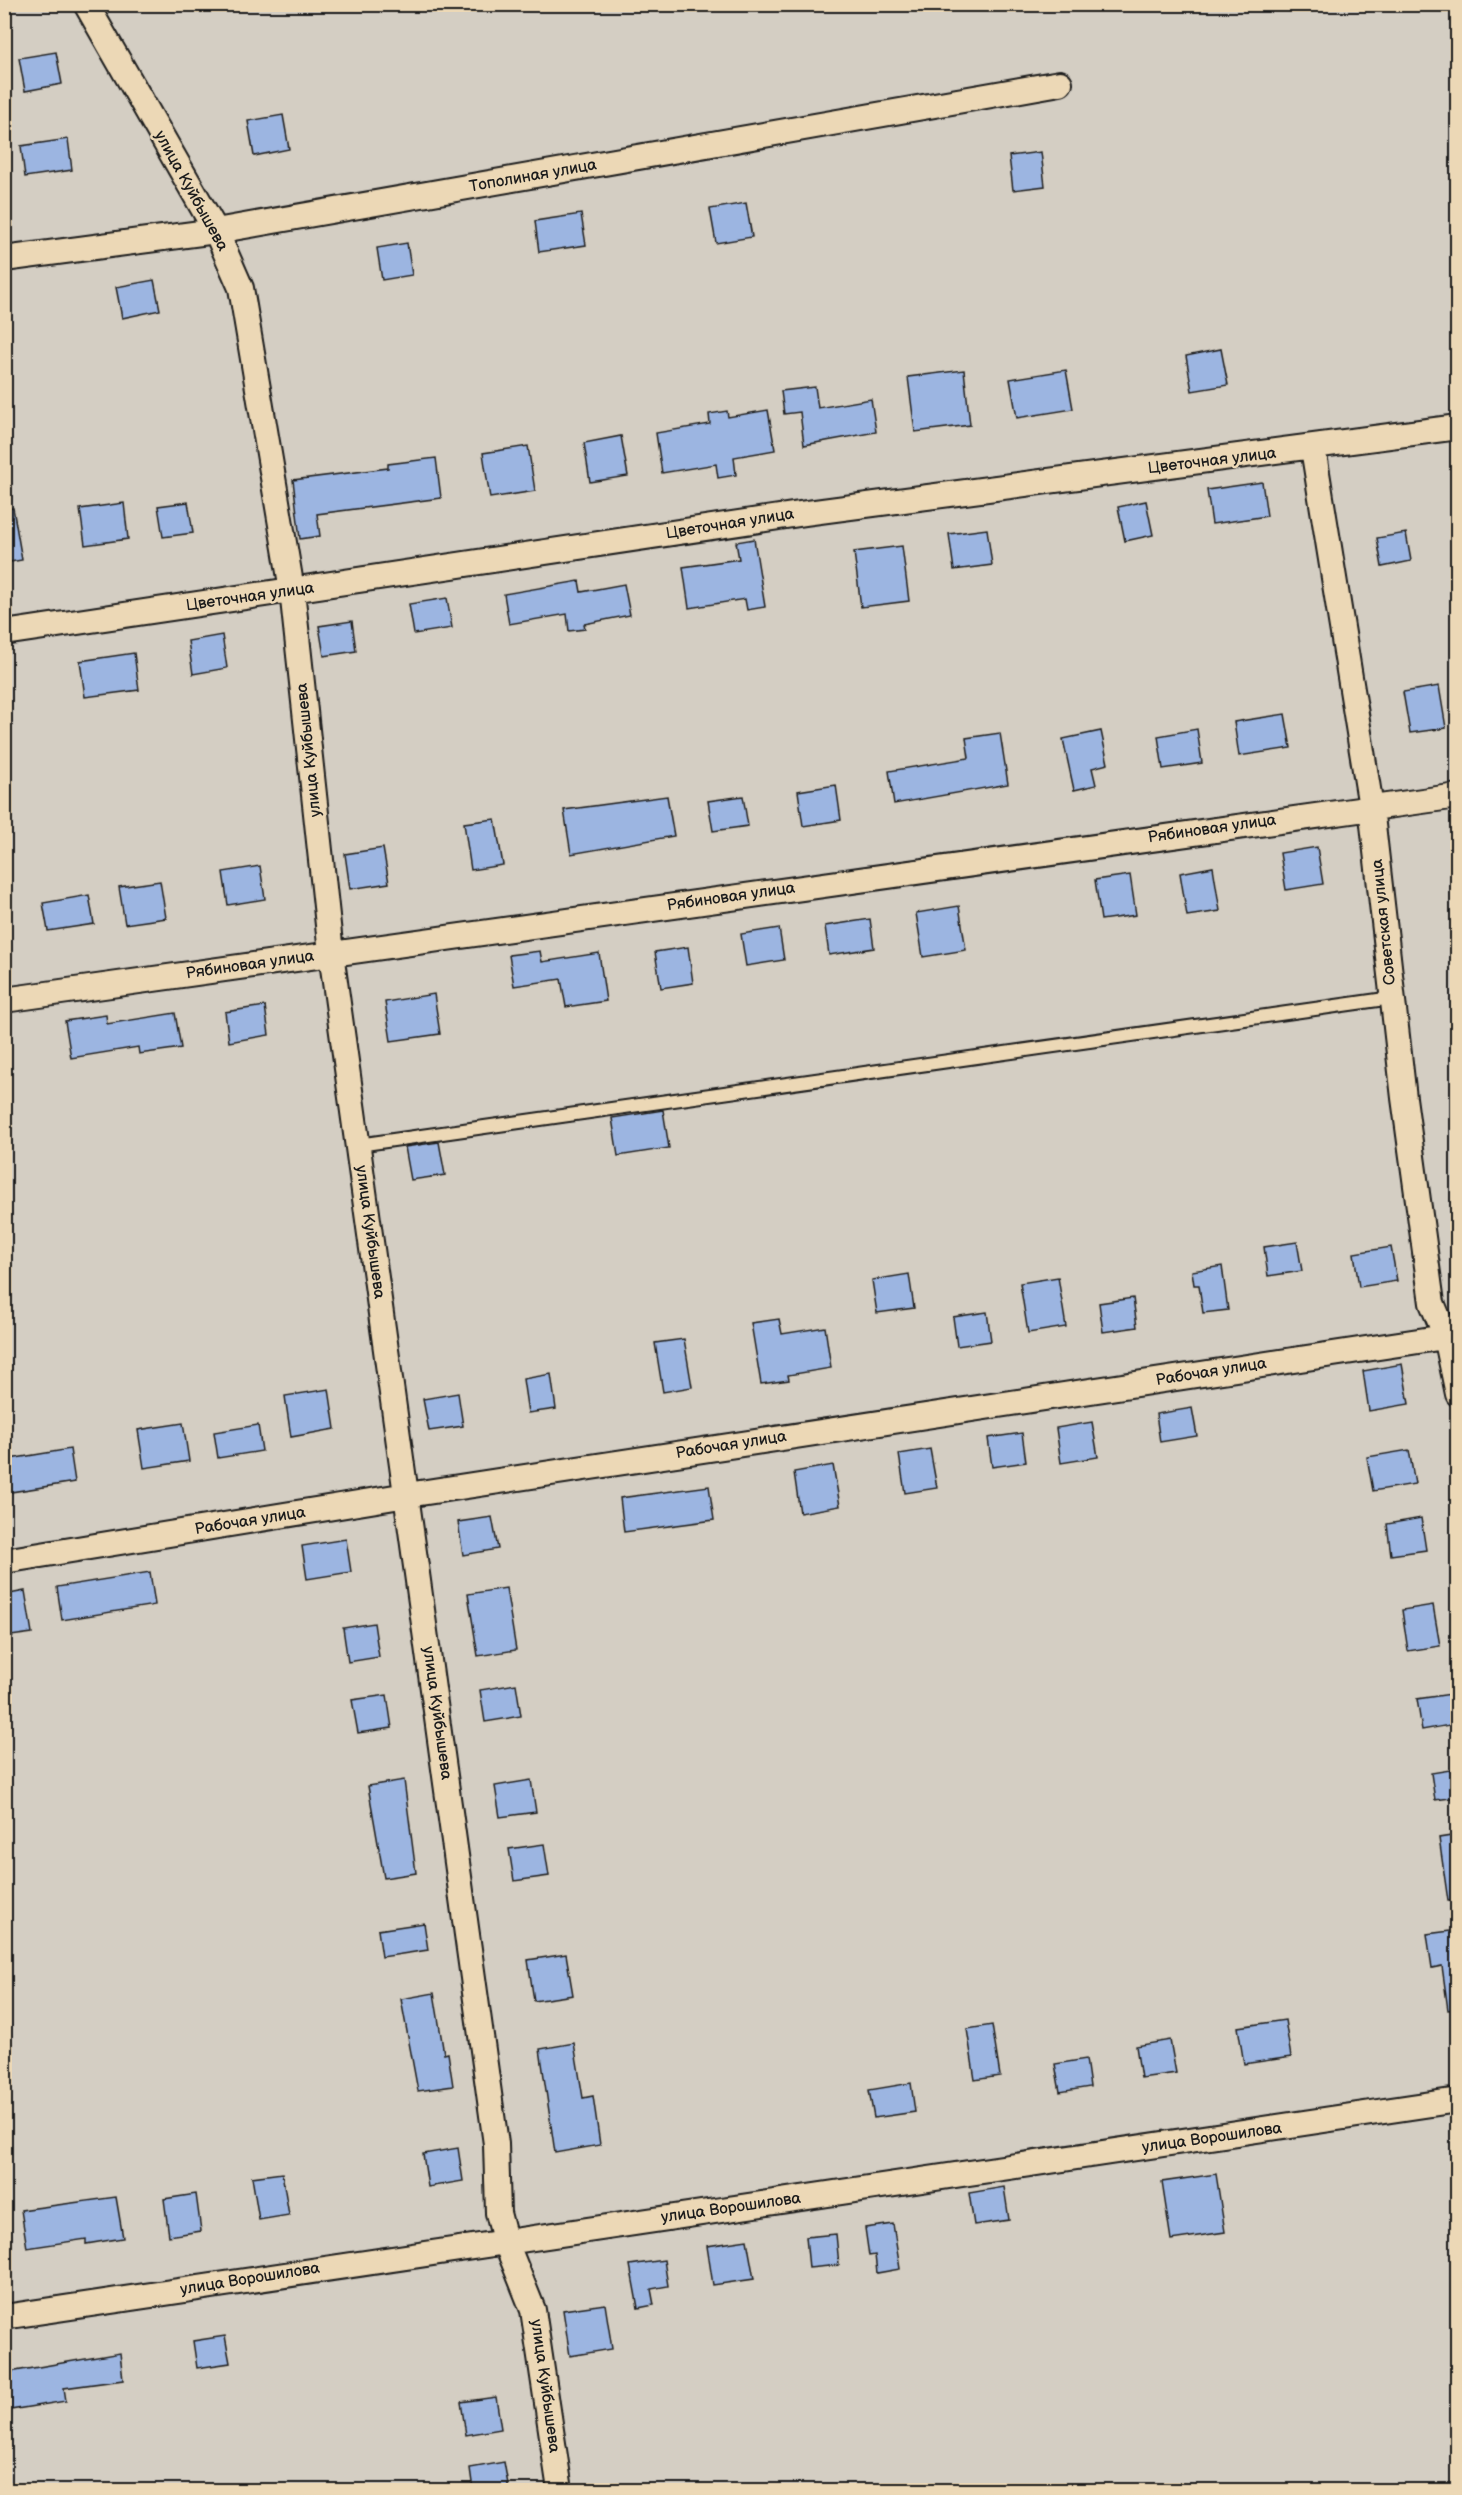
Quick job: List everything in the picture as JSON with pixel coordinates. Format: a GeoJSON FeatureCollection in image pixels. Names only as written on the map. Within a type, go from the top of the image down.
{"type":"FeatureCollection","features":[{"type":"Feature","properties":{"kind":"street","name":"улица Куйбышева"},"geometry":{"type":"LineString","coordinates":[[86,4],[216,231],[241,288],[292,590],[331,953],[496,2144],[498,2213],[505,2240],[533,2310],[560,2490]]}},
{"type":"Feature","properties":{"kind":"street","name":"Тополиная улица"},"geometry":{"type":"LineString","coordinates":[[4,259],[216,231],[1060,83]]}},
{"type":"Feature","properties":{"kind":"street","name":"Цветочная улица"},"geometry":{"type":"LineString","coordinates":[[4,633],[806,513],[1458,427]]}},
{"type":"Feature","properties":{"kind":"street","name":"Советская улица"},"geometry":{"type":"LineString","coordinates":[[1313,447],[1371,807],[1392,998],[1432,1303],[1452,1336],[1458,1394]]}},
{"type":"Feature","properties":{"kind":"street","name":"Рябиновая улица"},"geometry":{"type":"LineString","coordinates":[[4,1000],[1458,796]]}},
{"type":"Feature","properties":{"kind":"street","name":"Рабочая улица"},"geometry":{"type":"LineString","coordinates":[[4,1561],[407,1495],[1452,1336]]}},
{"type":"Feature","properties":{"kind":"street","name":"улица Ворошилова"},"geometry":{"type":"LineString","coordinates":[[4,2317],[505,2240],[1375,2115],[1458,2100]]}},
{"type":"Feature","properties":{"kind":"lane"},"geometry":{"type":"LineString","coordinates":[[358,1145],[1392,998]]}},
{"type":"Feature","properties":{"kind":"building"},"geometry":{"type":"Polygon","coordinates":[[[56,52],[62,84],[25,91],[19,58],[56,52]]]}},
{"type":"Feature","properties":{"kind":"building"},"geometry":{"type":"Polygon","coordinates":[[[283,115],[289,149],[254,156],[248,121],[283,115]]]}},
{"type":"Feature","properties":{"kind":"building"},"geometry":{"type":"Polygon","coordinates":[[[68,139],[72,170],[25,177],[21,146],[68,139]]]}},
{"type":"Feature","properties":{"kind":"building"},"geometry":{"type":"Polygon","coordinates":[[[1041,152],[1045,186],[1013,190],[1009,156],[1041,152]]]}},
{"type":"Feature","properties":{"kind":"building"},"geometry":{"type":"Polygon","coordinates":[[[746,203],[752,237],[716,243],[710,209],[746,203]]]}},
{"type":"Feature","properties":{"kind":"building"},"geometry":{"type":"Polygon","coordinates":[[[581,214],[586,245],[539,252],[535,221],[581,214]]]}},
{"type":"Feature","properties":{"kind":"building"},"geometry":{"type":"Polygon","coordinates":[[[407,243],[412,275],[382,280],[377,248],[407,243]]]}},
{"type":"Feature","properties":{"kind":"building"},"geometry":{"type":"Polygon","coordinates":[[[154,280],[160,310],[122,318],[116,287],[154,280]]]}},
{"type":"Feature","properties":{"kind":"building"},"geometry":{"type":"Polygon","coordinates":[[[1221,349],[1228,385],[1192,391],[1186,356],[1221,349]]]}},
{"type":"Feature","properties":{"kind":"building"},"geometry":{"type":"Polygon","coordinates":[[[964,370],[970,425],[915,432],[908,377],[964,370]]]}},
{"type":"Feature","properties":{"kind":"building"},"geometry":{"type":"Polygon","coordinates":[[[1066,370],[1073,409],[1017,418],[1010,379],[1066,370]]]}},
{"type":"Feature","properties":{"kind":"building"},"geometry":{"type":"Polygon","coordinates":[[[815,387],[818,408],[871,399],[876,432],[804,445],[800,412],[784,414],[781,391],[815,387]]]}},
{"type":"Feature","properties":{"kind":"building"},"geometry":{"type":"Polygon","coordinates":[[[768,410],[775,450],[734,457],[736,475],[718,478],[716,464],[662,473],[656,433],[710,424],[709,414],[727,411],[728,417],[768,410]]]}},
{"type":"Feature","properties":{"kind":"building"},"geometry":{"type":"Polygon","coordinates":[[[621,436],[628,476],[590,482],[584,443],[621,436]]]}},
{"type":"Feature","properties":{"kind":"building"},"geometry":{"type":"Polygon","coordinates":[[[528,446],[535,491],[490,498],[483,453],[528,446]]]}},
{"type":"Feature","properties":{"kind":"building"},"geometry":{"type":"Polygon","coordinates":[[[436,458],[441,498],[317,514],[320,536],[300,539],[293,480],[388,468],[388,464],[436,458]]]}},
{"type":"Feature","properties":{"kind":"building"},"geometry":{"type":"Polygon","coordinates":[[[1262,482],[1267,516],[1212,524],[1207,490],[1262,482]]]}},
{"type":"Feature","properties":{"kind":"building"},"geometry":{"type":"Polygon","coordinates":[[[1146,501],[1153,535],[1125,541],[1118,507],[1146,501]]]}},
{"type":"Feature","properties":{"kind":"building"},"geometry":{"type":"Polygon","coordinates":[[[188,502],[193,533],[163,537],[158,506],[188,502]]]}},
{"type":"Feature","properties":{"kind":"building"},"geometry":{"type":"Polygon","coordinates":[[[124,503],[128,539],[85,545],[80,509],[124,503]]]}},
{"type":"Feature","properties":{"kind":"building"},"geometry":{"type":"Polygon","coordinates":[[[13,508],[22,560],[4,563],[4,509],[13,508]]]}},
{"type":"Feature","properties":{"kind":"building"},"geometry":{"type":"Polygon","coordinates":[[[987,529],[992,565],[954,570],[949,534],[987,529]]]}},
{"type":"Feature","properties":{"kind":"building"},"geometry":{"type":"Polygon","coordinates":[[[1406,533],[1411,561],[1382,567],[1377,538],[1406,533]]]}},
{"type":"Feature","properties":{"kind":"building"},"geometry":{"type":"Polygon","coordinates":[[[754,539],[765,607],[747,610],[745,599],[689,608],[683,567],[739,559],[736,542],[754,539]]]}},
{"type":"Feature","properties":{"kind":"building"},"geometry":{"type":"Polygon","coordinates":[[[902,546],[909,601],[861,607],[854,552],[902,546]]]}},
{"type":"Feature","properties":{"kind":"building"},"geometry":{"type":"Polygon","coordinates":[[[579,581],[581,592],[624,584],[630,615],[584,624],[585,629],[569,631],[567,614],[509,624],[504,594],[579,581]]]}},
{"type":"Feature","properties":{"kind":"building"},"geometry":{"type":"Polygon","coordinates":[[[447,598],[452,628],[414,634],[409,604],[447,598]]]}},
{"type":"Feature","properties":{"kind":"building"},"geometry":{"type":"Polygon","coordinates":[[[352,621],[356,651],[324,656],[319,626],[352,621]]]}},
{"type":"Feature","properties":{"kind":"building"},"geometry":{"type":"Polygon","coordinates":[[[222,635],[227,668],[193,674],[188,641],[222,635]]]}},
{"type":"Feature","properties":{"kind":"building"},"geometry":{"type":"Polygon","coordinates":[[[134,653],[139,690],[85,697],[80,661],[134,653]]]}},
{"type":"Feature","properties":{"kind":"building"},"geometry":{"type":"Polygon","coordinates":[[[1439,686],[1446,728],[1410,733],[1403,692],[1439,686]]]}},
{"type":"Feature","properties":{"kind":"building"},"geometry":{"type":"Polygon","coordinates":[[[1285,714],[1291,748],[1239,756],[1234,722],[1285,714]]]}},
{"type":"Feature","properties":{"kind":"building"},"geometry":{"type":"Polygon","coordinates":[[[1197,729],[1202,763],[1163,769],[1158,736],[1197,729]]]}},
{"type":"Feature","properties":{"kind":"building"},"geometry":{"type":"Polygon","coordinates":[[[1101,731],[1108,764],[1092,768],[1096,785],[1074,790],[1063,739],[1101,731]]]}},
{"type":"Feature","properties":{"kind":"building"},"geometry":{"type":"Polygon","coordinates":[[[1000,733],[1008,784],[894,804],[889,771],[969,758],[966,738],[1000,733]]]}},
{"type":"Feature","properties":{"kind":"building"},"geometry":{"type":"Polygon","coordinates":[[[836,785],[841,820],[803,826],[798,791],[836,785]]]}},
{"type":"Feature","properties":{"kind":"building"},"geometry":{"type":"Polygon","coordinates":[[[667,796],[674,836],[571,854],[564,810],[667,796]]]}},
{"type":"Feature","properties":{"kind":"building"},"geometry":{"type":"Polygon","coordinates":[[[743,796],[748,826],[713,831],[708,801],[743,796]]]}},
{"type":"Feature","properties":{"kind":"building"},"geometry":{"type":"Polygon","coordinates":[[[495,819],[503,865],[471,870],[464,823],[495,819]]]}},
{"type":"Feature","properties":{"kind":"building"},"geometry":{"type":"Polygon","coordinates":[[[1317,847],[1323,884],[1286,890],[1280,853],[1317,847]]]}},
{"type":"Feature","properties":{"kind":"building"},"geometry":{"type":"Polygon","coordinates":[[[383,848],[389,883],[350,889],[345,854],[383,848]]]}},
{"type":"Feature","properties":{"kind":"building"},"geometry":{"type":"Polygon","coordinates":[[[260,866],[265,899],[228,905],[223,872],[260,866]]]}},
{"type":"Feature","properties":{"kind":"building"},"geometry":{"type":"Polygon","coordinates":[[[1213,867],[1220,911],[1187,916],[1180,873],[1213,867]]]}},
{"type":"Feature","properties":{"kind":"building"},"geometry":{"type":"Polygon","coordinates":[[[1130,875],[1136,915],[1101,920],[1095,880],[1130,875]]]}},
{"type":"Feature","properties":{"kind":"building"},"geometry":{"type":"Polygon","coordinates":[[[160,881],[166,918],[125,924],[119,887],[160,881]]]}},
{"type":"Feature","properties":{"kind":"building"},"geometry":{"type":"Polygon","coordinates":[[[89,895],[94,924],[48,931],[43,903],[89,895]]]}},
{"type":"Feature","properties":{"kind":"building"},"geometry":{"type":"Polygon","coordinates":[[[959,906],[966,950],[923,957],[916,913],[959,906]]]}},
{"type":"Feature","properties":{"kind":"building"},"geometry":{"type":"Polygon","coordinates":[[[870,919],[874,948],[829,955],[825,926],[870,919]]]}},
{"type":"Feature","properties":{"kind":"building"},"geometry":{"type":"Polygon","coordinates":[[[779,928],[784,960],[746,966],[741,934],[779,928]]]}},
{"type":"Feature","properties":{"kind":"building"},"geometry":{"type":"Polygon","coordinates":[[[688,947],[693,983],[661,988],[655,952],[688,947]]]}},
{"type":"Feature","properties":{"kind":"building"},"geometry":{"type":"Polygon","coordinates":[[[540,951],[542,962],[599,953],[606,1001],[566,1007],[561,979],[514,986],[509,955],[540,951]]]}},
{"type":"Feature","properties":{"kind":"building"},"geometry":{"type":"Polygon","coordinates":[[[434,994],[440,1034],[391,1041],[385,1002],[434,994]]]}},
{"type":"Feature","properties":{"kind":"building"},"geometry":{"type":"Polygon","coordinates":[[[265,1006],[269,1035],[229,1042],[225,1012],[265,1006]]]}},
{"type":"Feature","properties":{"kind":"building"},"geometry":{"type":"Polygon","coordinates":[[[175,1013],[181,1048],[139,1054],[138,1047],[71,1058],[65,1021],[106,1015],[107,1024],[175,1013]]]}},
{"type":"Feature","properties":{"kind":"building"},"geometry":{"type":"Polygon","coordinates":[[[663,1110],[669,1148],[618,1156],[612,1118],[663,1110]]]}},
{"type":"Feature","properties":{"kind":"building"},"geometry":{"type":"Polygon","coordinates":[[[439,1142],[445,1175],[411,1180],[405,1147],[439,1142]]]}},
{"type":"Feature","properties":{"kind":"building"},"geometry":{"type":"Polygon","coordinates":[[[1297,1242],[1302,1271],[1268,1276],[1264,1247],[1297,1242]]]}},
{"type":"Feature","properties":{"kind":"building"},"geometry":{"type":"Polygon","coordinates":[[[1391,1247],[1397,1281],[1359,1287],[1354,1253],[1391,1247]]]}},
{"type":"Feature","properties":{"kind":"building"},"geometry":{"type":"Polygon","coordinates":[[[1222,1266],[1228,1310],[1203,1313],[1199,1285],[1194,1285],[1192,1271],[1222,1266]]]}},
{"type":"Feature","properties":{"kind":"building"},"geometry":{"type":"Polygon","coordinates":[[[909,1274],[914,1308],[877,1313],[872,1280],[909,1274]]]}},
{"type":"Feature","properties":{"kind":"building"},"geometry":{"type":"Polygon","coordinates":[[[1058,1277],[1066,1327],[1028,1333],[1020,1283],[1058,1277]]]}},
{"type":"Feature","properties":{"kind":"building"},"geometry":{"type":"Polygon","coordinates":[[[1133,1298],[1137,1327],[1103,1332],[1099,1303],[1133,1298]]]}},
{"type":"Feature","properties":{"kind":"building"},"geometry":{"type":"Polygon","coordinates":[[[987,1312],[991,1341],[957,1346],[953,1317],[987,1312]]]}},
{"type":"Feature","properties":{"kind":"building"},"geometry":{"type":"Polygon","coordinates":[[[779,1319],[782,1334],[825,1327],[831,1368],[788,1375],[789,1380],[761,1384],[751,1323],[779,1319]]]}},
{"type":"Feature","properties":{"kind":"building"},"geometry":{"type":"Polygon","coordinates":[[[684,1339],[692,1387],[663,1392],[655,1343],[684,1339]]]}},
{"type":"Feature","properties":{"kind":"building"},"geometry":{"type":"Polygon","coordinates":[[[1402,1364],[1409,1404],[1369,1411],[1363,1371],[1402,1364]]]}},
{"type":"Feature","properties":{"kind":"building"},"geometry":{"type":"Polygon","coordinates":[[[551,1374],[556,1409],[528,1413],[523,1379],[551,1374]]]}},
{"type":"Feature","properties":{"kind":"building"},"geometry":{"type":"Polygon","coordinates":[[[329,1389],[335,1429],[291,1437],[285,1396],[329,1389]]]}},
{"type":"Feature","properties":{"kind":"building"},"geometry":{"type":"Polygon","coordinates":[[[458,1393],[463,1426],[429,1431],[423,1399],[458,1393]]]}},
{"type":"Feature","properties":{"kind":"building"},"geometry":{"type":"Polygon","coordinates":[[[1192,1408],[1197,1436],[1160,1442],[1156,1414],[1192,1408]]]}},
{"type":"Feature","properties":{"kind":"building"},"geometry":{"type":"Polygon","coordinates":[[[1092,1422],[1098,1457],[1061,1463],[1056,1428],[1092,1422]]]}},
{"type":"Feature","properties":{"kind":"building"},"geometry":{"type":"Polygon","coordinates":[[[183,1423],[189,1461],[144,1468],[138,1430],[183,1423]]]}},
{"type":"Feature","properties":{"kind":"building"},"geometry":{"type":"Polygon","coordinates":[[[258,1425],[262,1451],[218,1458],[214,1432],[258,1425]]]}},
{"type":"Feature","properties":{"kind":"building"},"geometry":{"type":"Polygon","coordinates":[[[1022,1433],[1026,1462],[992,1467],[988,1438],[1022,1433]]]}},
{"type":"Feature","properties":{"kind":"building"},"geometry":{"type":"Polygon","coordinates":[[[70,1449],[75,1482],[4,1493],[4,1460],[70,1449]]]}},
{"type":"Feature","properties":{"kind":"building"},"geometry":{"type":"Polygon","coordinates":[[[930,1449],[937,1488],[905,1493],[899,1454],[930,1449]]]}},
{"type":"Feature","properties":{"kind":"building"},"geometry":{"type":"Polygon","coordinates":[[[1409,1450],[1415,1484],[1373,1491],[1367,1457],[1409,1450]]]}},
{"type":"Feature","properties":{"kind":"building"},"geometry":{"type":"Polygon","coordinates":[[[833,1465],[840,1506],[800,1513],[794,1472],[833,1465]]]}},
{"type":"Feature","properties":{"kind":"building"},"geometry":{"type":"Polygon","coordinates":[[[709,1486],[714,1520],[624,1532],[620,1498],[709,1486]]]}},
{"type":"Feature","properties":{"kind":"building"},"geometry":{"type":"Polygon","coordinates":[[[492,1517],[498,1549],[463,1555],[458,1522],[492,1517]]]}},
{"type":"Feature","properties":{"kind":"building"},"geometry":{"type":"Polygon","coordinates":[[[1421,1518],[1426,1550],[1391,1555],[1387,1524],[1421,1518]]]}},
{"type":"Feature","properties":{"kind":"building"},"geometry":{"type":"Polygon","coordinates":[[[346,1539],[351,1572],[307,1579],[302,1546],[346,1539]]]}},
{"type":"Feature","properties":{"kind":"building"},"geometry":{"type":"Polygon","coordinates":[[[150,1572],[155,1605],[62,1620],[57,1587],[150,1572]]]}},
{"type":"Feature","properties":{"kind":"building"},"geometry":{"type":"Polygon","coordinates":[[[506,1588],[516,1650],[478,1656],[468,1594],[506,1588]]]}},
{"type":"Feature","properties":{"kind":"building"},"geometry":{"type":"Polygon","coordinates":[[[25,1591],[32,1633],[4,1637],[4,1595],[25,1591]]]}},
{"type":"Feature","properties":{"kind":"building"},"geometry":{"type":"Polygon","coordinates":[[[1433,1605],[1440,1646],[1408,1651],[1402,1610],[1433,1605]]]}},
{"type":"Feature","properties":{"kind":"building"},"geometry":{"type":"Polygon","coordinates":[[[374,1623],[379,1657],[348,1662],[343,1628],[374,1623]]]}},
{"type":"Feature","properties":{"kind":"building"},"geometry":{"type":"Polygon","coordinates":[[[516,1684],[521,1716],[485,1722],[480,1690],[516,1684]]]}},
{"type":"Feature","properties":{"kind":"building"},"geometry":{"type":"Polygon","coordinates":[[[1451,1694],[1456,1724],[1422,1730],[1417,1699],[1451,1694]]]}},
{"type":"Feature","properties":{"kind":"building"},"geometry":{"type":"Polygon","coordinates":[[[387,1695],[392,1728],[358,1733],[352,1700],[387,1695]]]}},
{"type":"Feature","properties":{"kind":"building"},"geometry":{"type":"Polygon","coordinates":[[[1456,1769],[1458,1797],[1435,1800],[1431,1773],[1456,1769]]]}},
{"type":"Feature","properties":{"kind":"building"},"geometry":{"type":"Polygon","coordinates":[[[404,1780],[416,1873],[384,1878],[368,1786],[404,1780]]]}},
{"type":"Feature","properties":{"kind":"building"},"geometry":{"type":"Polygon","coordinates":[[[531,1780],[536,1812],[500,1817],[495,1786],[531,1780]]]}},
{"type":"Feature","properties":{"kind":"building"},"geometry":{"type":"Polygon","coordinates":[[[1458,1835],[1458,1900],[1448,1901],[1439,1838],[1458,1835]]]}},
{"type":"Feature","properties":{"kind":"building"},"geometry":{"type":"Polygon","coordinates":[[[544,1844],[549,1876],[514,1881],[509,1849],[544,1844]]]}},
{"type":"Feature","properties":{"kind":"building"},"geometry":{"type":"Polygon","coordinates":[[[424,1923],[428,1950],[382,1957],[378,1930],[424,1923]]]}},
{"type":"Feature","properties":{"kind":"building"},"geometry":{"type":"Polygon","coordinates":[[[1458,1930],[1458,2009],[1448,2010],[1442,1966],[1432,1968],[1427,1934],[1458,1930]]]}},
{"type":"Feature","properties":{"kind":"building"},"geometry":{"type":"Polygon","coordinates":[[[566,1954],[573,1995],[534,2001],[528,1960],[566,1954]]]}},
{"type":"Feature","properties":{"kind":"building"},"geometry":{"type":"Polygon","coordinates":[[[434,1993],[444,2054],[448,2053],[453,2086],[418,2091],[401,1999],[434,1993]]]}},
{"type":"Feature","properties":{"kind":"building"},"geometry":{"type":"Polygon","coordinates":[[[1285,2020],[1291,2057],[1244,2064],[1238,2027],[1285,2020]]]}},
{"type":"Feature","properties":{"kind":"building"},"geometry":{"type":"Polygon","coordinates":[[[992,2025],[1000,2076],[975,2080],[967,2029],[992,2025]]]}},
{"type":"Feature","properties":{"kind":"building"},"geometry":{"type":"Polygon","coordinates":[[[1170,2040],[1176,2073],[1141,2078],[1136,2046],[1170,2040]]]}},
{"type":"Feature","properties":{"kind":"building"},"geometry":{"type":"Polygon","coordinates":[[[574,2043],[583,2098],[593,2096],[600,2145],[555,2153],[540,2049],[574,2043]]]}},
{"type":"Feature","properties":{"kind":"building"},"geometry":{"type":"Polygon","coordinates":[[[1086,2059],[1090,2087],[1060,2092],[1055,2064],[1086,2059]]]}},
{"type":"Feature","properties":{"kind":"building"},"geometry":{"type":"Polygon","coordinates":[[[911,2083],[915,2112],[874,2118],[869,2090],[911,2083]]]}},
{"type":"Feature","properties":{"kind":"building"},"geometry":{"type":"Polygon","coordinates":[[[458,2148],[463,2181],[428,2187],[423,2154],[458,2148]]]}},
{"type":"Feature","properties":{"kind":"building"},"geometry":{"type":"Polygon","coordinates":[[[282,2173],[289,2215],[259,2220],[252,2177],[282,2173]]]}},
{"type":"Feature","properties":{"kind":"building"},"geometry":{"type":"Polygon","coordinates":[[[1216,2174],[1225,2232],[1171,2240],[1162,2182],[1216,2174]]]}},
{"type":"Feature","properties":{"kind":"building"},"geometry":{"type":"Polygon","coordinates":[[[1004,2187],[1009,2220],[974,2225],[969,2193],[1004,2187]]]}},
{"type":"Feature","properties":{"kind":"building"},"geometry":{"type":"Polygon","coordinates":[[[196,2194],[201,2231],[169,2236],[164,2199],[196,2194]]]}},
{"type":"Feature","properties":{"kind":"building"},"geometry":{"type":"Polygon","coordinates":[[[116,2197],[123,2238],[86,2244],[86,2239],[27,2248],[21,2210],[116,2197]]]}},
{"type":"Feature","properties":{"kind":"building"},"geometry":{"type":"Polygon","coordinates":[[[893,2224],[900,2269],[877,2273],[875,2255],[869,2256],[865,2228],[893,2224]]]}},
{"type":"Feature","properties":{"kind":"building"},"geometry":{"type":"Polygon","coordinates":[[[836,2234],[839,2265],[809,2268],[806,2237],[836,2234]]]}},
{"type":"Feature","properties":{"kind":"building"},"geometry":{"type":"Polygon","coordinates":[[[747,2240],[754,2279],[713,2285],[707,2246],[747,2240]]]}},
{"type":"Feature","properties":{"kind":"building"},"geometry":{"type":"Polygon","coordinates":[[[664,2260],[668,2286],[651,2289],[654,2305],[638,2308],[630,2265],[664,2260]]]}},
{"type":"Feature","properties":{"kind":"building"},"geometry":{"type":"Polygon","coordinates":[[[605,2304],[612,2349],[570,2356],[563,2310],[605,2304]]]}},
{"type":"Feature","properties":{"kind":"building"},"geometry":{"type":"Polygon","coordinates":[[[225,2336],[230,2363],[197,2368],[193,2341],[225,2336]]]}},
{"type":"Feature","properties":{"kind":"building"},"geometry":{"type":"Polygon","coordinates":[[[120,2353],[123,2380],[64,2388],[66,2401],[4,2411],[4,2373],[120,2353]]]}},
{"type":"Feature","properties":{"kind":"building"},"geometry":{"type":"Polygon","coordinates":[[[496,2397],[501,2429],[466,2435],[461,2402],[496,2397]]]}},
{"type":"Feature","properties":{"kind":"building"},"geometry":{"type":"Polygon","coordinates":[[[504,2462],[509,2490],[473,2490],[470,2468],[504,2462]]]}}]}
